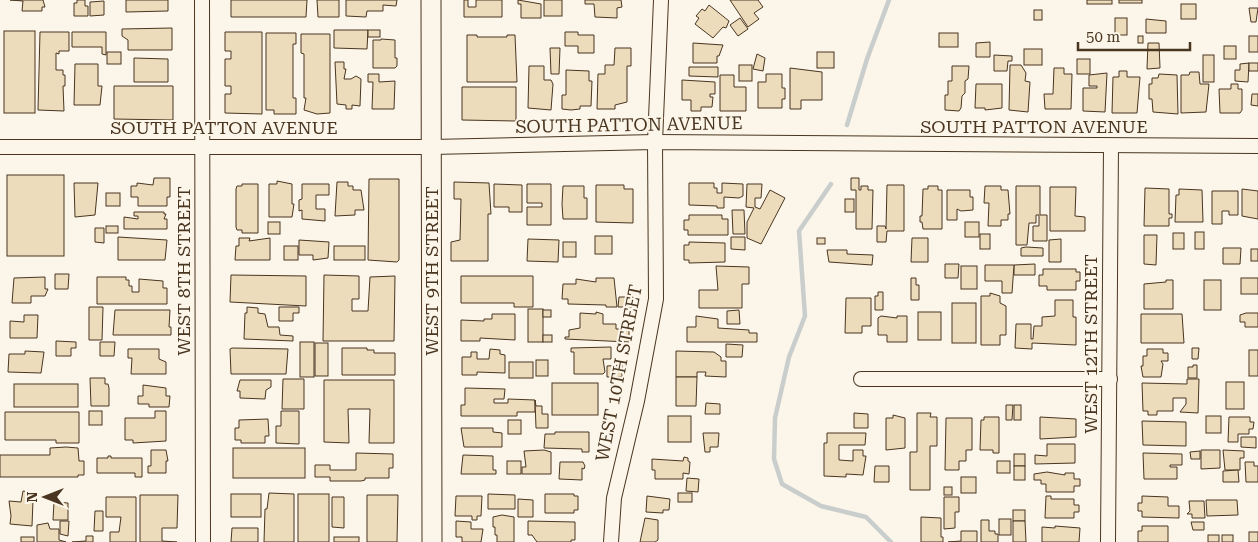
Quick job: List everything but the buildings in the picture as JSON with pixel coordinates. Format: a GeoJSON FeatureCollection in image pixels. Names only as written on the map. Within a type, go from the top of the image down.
{"type":"FeatureCollection","features":[{"type":"Feature","properties":{"kind":"main road","name":"WEST 9TH STREET"},"geometry":{"type":"LineString","coordinates":[[431,0],[432,542]]}},
{"type":"Feature","properties":{"kind":"street","name":"WEST 8TH STREET"},"geometry":{"type":"LineString","coordinates":[[202,0],[203,542]]}},
{"type":"Feature","properties":{"kind":"street","name":"WEST 10TH STREET"},"geometry":{"type":"LineString","coordinates":[[611,542],[614,498],[637,401],[656,299],[655,142],[661,1]]}},
{"type":"Feature","properties":{"kind":"street","name":"SOUTH PATTON AVENUE"},"geometry":{"type":"LineString","coordinates":[[0,147],[432,147],[655,142],[1258,146]]}},
{"type":"Feature","properties":{"kind":"street","name":"WEST 12TH STREET"},"geometry":{"type":"LineString","coordinates":[[1108,542],[1110,146]]}},
{"type":"Feature","properties":{"kind":"street"},"geometry":{"type":"LineString","coordinates":[[861,379],[1110,379]]}},
{"type":"Feature","properties":{"kind":"waterway"},"geometry":{"type":"LineString","coordinates":[[847,125],[867,59],[889,0]]}},
{"type":"Feature","properties":{"kind":"waterway"},"geometry":{"type":"LineString","coordinates":[[831,184],[799,231],[805,316],[789,357],[775,418],[774,459],[782,484],[821,506],[866,517],[891,542]]}}]}
